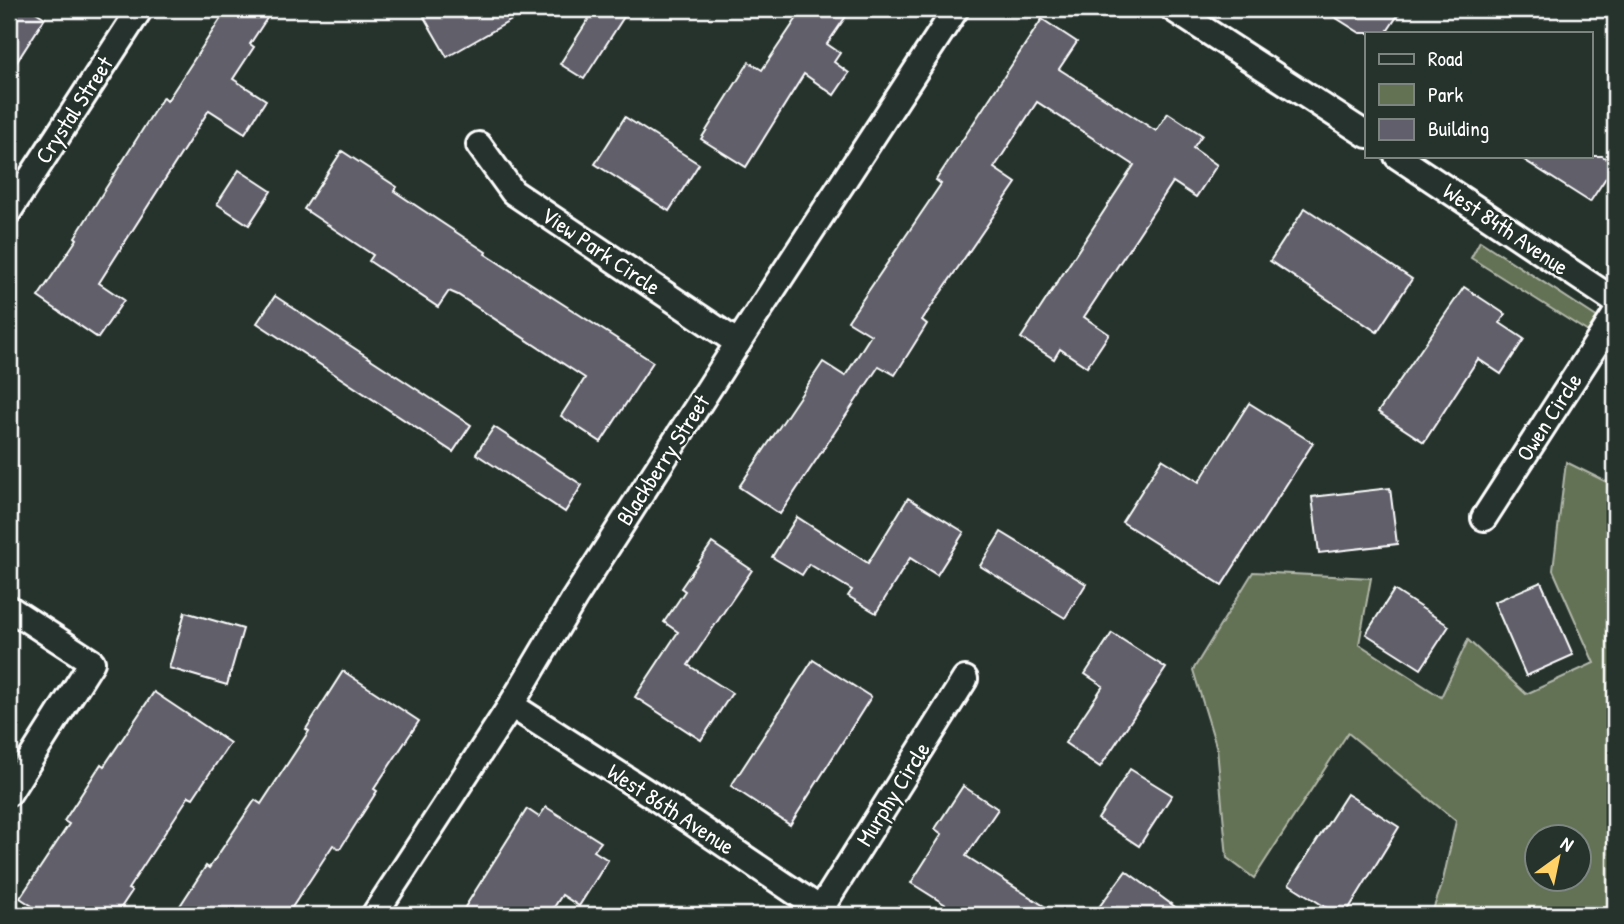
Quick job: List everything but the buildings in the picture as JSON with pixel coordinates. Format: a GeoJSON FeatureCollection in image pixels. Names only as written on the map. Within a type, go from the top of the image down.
{"type":"FeatureCollection","features":[{"type":"Feature","properties":{"kind":"street","name":"Crystal Street"},"geometry":{"type":"LineString","coordinates":[[9,211],[140,9]]}},
{"type":"Feature","properties":{"kind":"street","name":"Blackberry Street"},"geometry":{"type":"LineString","coordinates":[[374,915],[511,705],[574,599],[738,343],[956,9]]}},
{"type":"Feature","properties":{"kind":"street"},"geometry":{"type":"LineString","coordinates":[[1173,9],[1365,134]]}},
{"type":"Feature","properties":{"kind":"street","name":"View Park Circle"},"geometry":{"type":"LineString","coordinates":[[479,145],[513,192],[738,343]]}},
{"type":"Feature","properties":{"kind":"street","name":"West 84th Avenue"},"geometry":{"type":"LineString","coordinates":[[1400,158],[1615,302]]}},
{"type":"Feature","properties":{"kind":"street","name":"Owen Circle"},"geometry":{"type":"LineString","coordinates":[[1484,518],[1615,315]]}},
{"type":"Feature","properties":{"kind":"street"},"geometry":{"type":"LineString","coordinates":[[9,608],[92,662],[9,793]]}},
{"type":"Feature","properties":{"kind":"street","name":"Murphy Circle"},"geometry":{"type":"LineString","coordinates":[[825,913],[965,679]]}},
{"type":"Feature","properties":{"kind":"street","name":"West 86th Avenue"},"geometry":{"type":"LineString","coordinates":[[511,705],[656,798],[825,913]]}},
{"type":"Feature","properties":{"kind":"green space"},"geometry":{"type":"Polygon","coordinates":[[[1480,241],[1615,329],[1615,349],[1471,258],[1480,241]]]}},
{"type":"Feature","properties":{"kind":"green space"},"geometry":{"type":"Polygon","coordinates":[[[1566,462],[1615,486],[1615,915],[1431,915],[1442,885],[1456,821],[1348,733],[1254,878],[1227,858],[1217,749],[1193,670],[1253,572],[1371,578],[1359,644],[1441,697],[1468,640],[1526,694],[1594,663],[1553,570],[1566,462]]]}}]}
